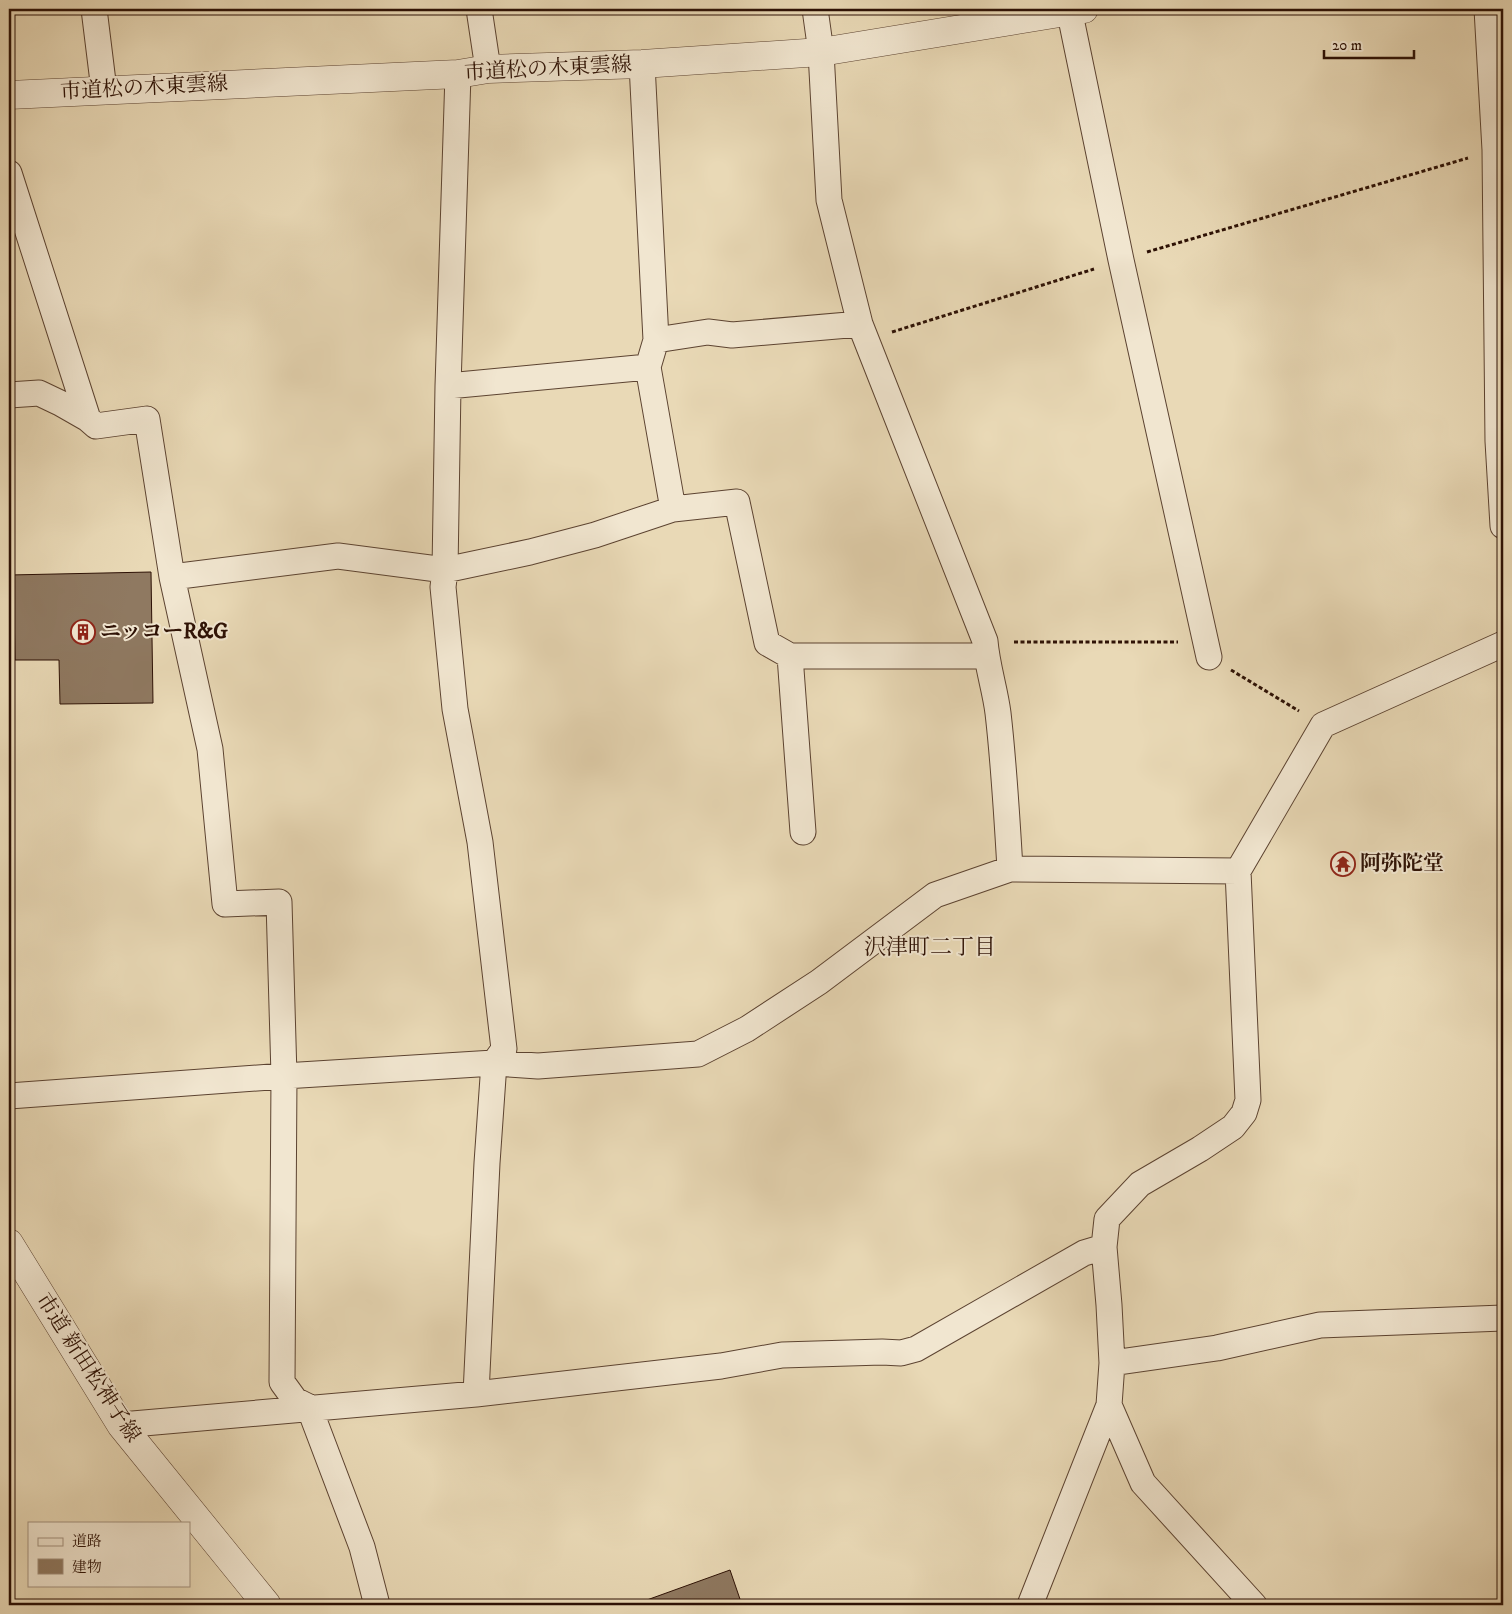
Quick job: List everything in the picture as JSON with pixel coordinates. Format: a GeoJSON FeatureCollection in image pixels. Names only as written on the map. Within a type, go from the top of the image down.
{"type":"FeatureCollection","features":[{"type":"Feature","properties":{"kind":"street"},"geometry":{"type":"LineString","coordinates":[[94,9],[104,90]]}},
{"type":"Feature","properties":{"kind":"street"},"geometry":{"type":"LineString","coordinates":[[479,9],[488,69]]}},
{"type":"Feature","properties":{"kind":"street"},"geometry":{"type":"LineString","coordinates":[[815,9],[821,52],[829,200],[863,332],[986,649],[998,710],[1010,869]]}},
{"type":"Feature","properties":{"kind":"street"},"geometry":{"type":"LineString","coordinates":[[1488,9],[1499,148],[1501,378],[1498,441],[1503,526]]}},
{"type":"Feature","properties":{"kind":"street"},"geometry":{"type":"LineString","coordinates":[[1074,10],[1121,260],[1209,657]]}},
{"type":"Feature","properties":{"kind":"street","name":"市道松の木東雲線"},"geometry":{"type":"LineString","coordinates":[[9,95],[458,74],[488,69],[642,64],[821,52],[1074,10]]}},
{"type":"Feature","properties":{"kind":"street"},"geometry":{"type":"LineString","coordinates":[[642,64],[656,340],[648,367],[673,509]]}},
{"type":"Feature","properties":{"kind":"street"},"geometry":{"type":"LineString","coordinates":[[458,74],[448,386],[445,570],[443,587],[455,708],[480,842],[504,1049],[494,1063],[487,1163],[476,1394]]}},
{"type":"Feature","properties":{"kind":"street"},"geometry":{"type":"LineString","coordinates":[[9,173],[88,419]]}},
{"type":"Feature","properties":{"kind":"street"},"geometry":{"type":"LineString","coordinates":[[656,340],[708,332],[732,335],[863,332]]}},
{"type":"Feature","properties":{"kind":"street"},"geometry":{"type":"LineString","coordinates":[[448,386],[648,367]]}},
{"type":"Feature","properties":{"kind":"street"},"geometry":{"type":"LineString","coordinates":[[9,395],[39,393],[88,419],[96,426],[147,419],[172,577],[210,749],[225,904],[278,902],[284,1076],[282,1382],[295,1400],[309,1408],[362,1547],[377,1605]]}},
{"type":"Feature","properties":{"kind":"street"},"geometry":{"type":"LineString","coordinates":[[172,577],[338,556],[445,570],[530,552],[595,535],[673,509],[737,502],[767,643],[790,656],[986,649]]}},
{"type":"Feature","properties":{"kind":"street"},"geometry":{"type":"LineString","coordinates":[[1030,1605],[1109,1406],[1112,1362],[1104,1247],[1107,1218],[1140,1184],[1200,1149],[1233,1127],[1244,1113],[1248,1100],[1238,871],[1323,725],[1503,644]]}},
{"type":"Feature","properties":{"kind":"street"},"geometry":{"type":"LineString","coordinates":[[790,656],[803,832]]}},
{"type":"Feature","properties":{"kind":"street"},"geometry":{"type":"LineString","coordinates":[[9,1096],[494,1063],[538,1066],[698,1054],[747,1029],[819,982],[936,895],[1010,869],[1238,871]]}},
{"type":"Feature","properties":{"kind":"street","name":"市道 新田松神子線"},"geometry":{"type":"LineString","coordinates":[[9,1244],[121,1425],[267,1605]]}},
{"type":"Feature","properties":{"kind":"street"},"geometry":{"type":"LineString","coordinates":[[121,1425],[476,1394],[721,1366],[782,1356],[873,1352],[901,1353],[916,1349],[1084,1252],[1104,1247]]}},
{"type":"Feature","properties":{"kind":"street"},"geometry":{"type":"LineString","coordinates":[[1112,1362],[1218,1348],[1320,1325],[1503,1318]]}},
{"type":"Feature","properties":{"kind":"street"},"geometry":{"type":"LineString","coordinates":[[1109,1406],[1143,1483],[1254,1605]]}},
{"type":"Feature","properties":{"kind":"path"},"geometry":{"type":"LineString","coordinates":[[863,332],[1121,260],[1499,148]]}},
{"type":"Feature","properties":{"kind":"path"},"geometry":{"type":"LineString","coordinates":[[986,649],[1184,642],[1323,725]]}},
{"type":"Feature","properties":{"kind":"building","name":"ニッコーR&G"},"geometry":{"type":"Polygon","coordinates":[[[151,572],[153,703],[60,704],[59,660],[15,660],[14,604],[9,604],[9,575],[151,572]]]}},
{"type":"Feature","properties":{"kind":"building"},"geometry":{"type":"Polygon","coordinates":[[[730,1570],[742,1605],[633,1605],[730,1570]]]}},
{"type":"Feature","properties":{"kind":"place","name":"ニッコーR&G"},"geometry":{"type":"Point","coordinates":[83,632]}},
{"type":"Feature","properties":{"kind":"place","name":"阿弥陀堂"},"geometry":{"type":"Point","coordinates":[1343,864]}},
{"type":"Feature","properties":{"kind":"district","name":"沢津町二丁目"},"geometry":{"type":"Point","coordinates":[930,947]}}]}
